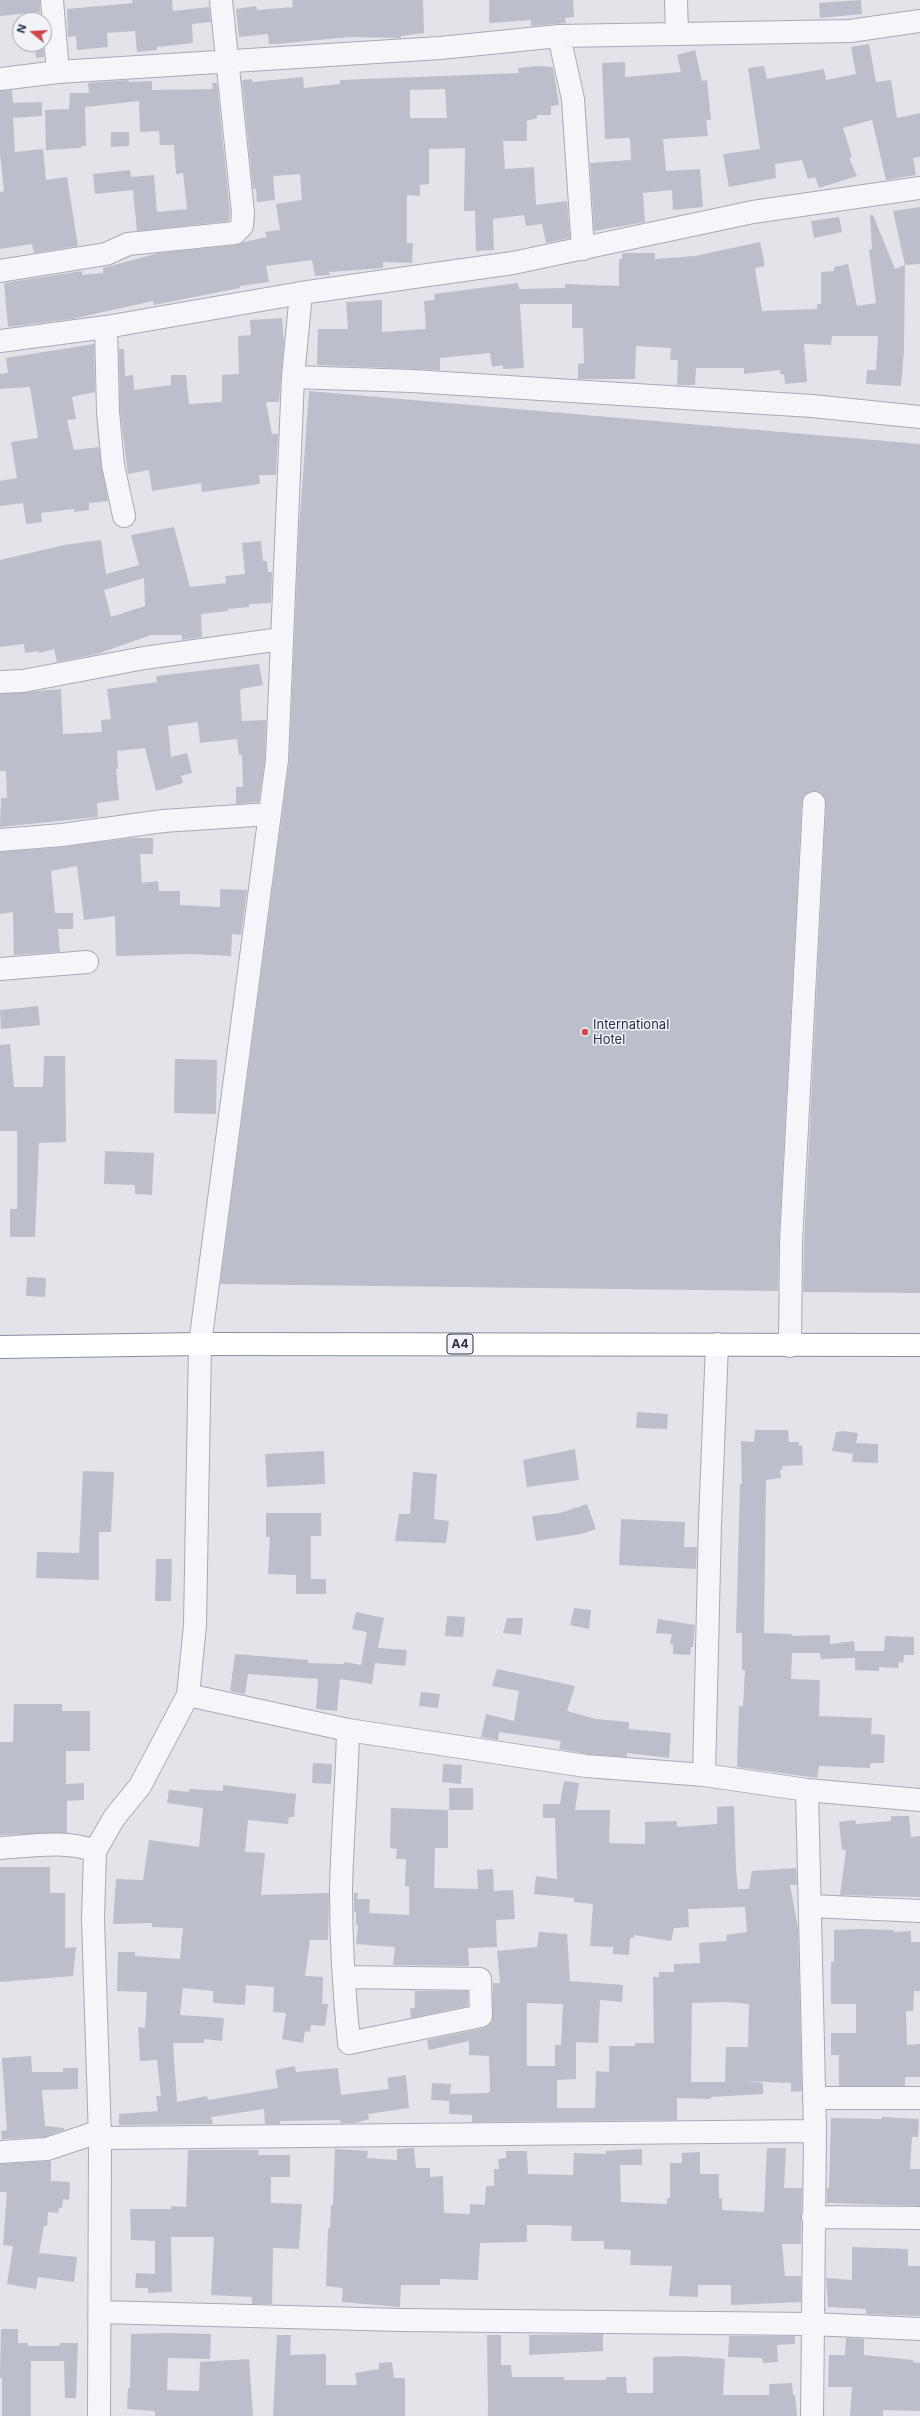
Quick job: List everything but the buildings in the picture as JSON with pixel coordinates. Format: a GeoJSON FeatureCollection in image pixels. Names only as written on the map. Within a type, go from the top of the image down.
{"type":"FeatureCollection","features":[{"type":"Feature","properties":{"kind":"highway","name":"A4"},"geometry":{"type":"LineString","coordinates":[[0,1347],[200,1344],[920,1345]]}},
{"type":"Feature","properties":{"kind":"street"},"geometry":{"type":"LineString","coordinates":[[52,0],[58,72]]}},
{"type":"Feature","properties":{"kind":"street"},"geometry":{"type":"LineString","coordinates":[[0,271],[106,254],[128,244],[235,233],[242,226],[243,214],[221,0]]}},
{"type":"Feature","properties":{"kind":"street"},"geometry":{"type":"LineString","coordinates":[[676,0],[677,32]]}},
{"type":"Feature","properties":{"kind":"street"},"geometry":{"type":"LineString","coordinates":[[0,79],[58,72],[228,60],[440,48],[559,36],[677,32],[850,31],[920,21]]}},
{"type":"Feature","properties":{"kind":"street"},"geometry":{"type":"LineString","coordinates":[[559,36],[573,100],[583,249]]}},
{"type":"Feature","properties":{"kind":"street"},"geometry":{"type":"LineString","coordinates":[[0,341],[106,327],[300,293],[514,263],[753,212],[920,188]]}},
{"type":"Feature","properties":{"kind":"street"},"geometry":{"type":"LineString","coordinates":[[99,2416],[99,2135],[93,1919],[95,1850],[114,1818],[140,1786],[188,1695],[196,1625],[200,1344],[251,969],[277,760],[293,377],[300,293]]}},
{"type":"Feature","properties":{"kind":"street"},"geometry":{"type":"LineString","coordinates":[[106,327],[108,412],[113,465],[124,516]]}},
{"type":"Feature","properties":{"kind":"street"},"geometry":{"type":"LineString","coordinates":[[293,377],[412,381],[805,406],[920,417]]}},
{"type":"Feature","properties":{"kind":"street"},"geometry":{"type":"LineString","coordinates":[[0,682],[23,681],[144,658],[281,639]]}},
{"type":"Feature","properties":{"kind":"street"},"geometry":{"type":"LineString","coordinates":[[790,1346],[791,1242],[814,803]]}},
{"type":"Feature","properties":{"kind":"street"},"geometry":{"type":"LineString","coordinates":[[0,840],[62,835],[163,822],[270,814]]}},
{"type":"Feature","properties":{"kind":"street"},"geometry":{"type":"LineString","coordinates":[[0,969],[87,962]]}},
{"type":"Feature","properties":{"kind":"street"},"geometry":{"type":"LineString","coordinates":[[704,1775],[710,1523],[717,1344]]}},
{"type":"Feature","properties":{"kind":"street"},"geometry":{"type":"LineString","coordinates":[[188,1695],[348,1730],[586,1766],[704,1775],[807,1790],[920,1800]]}},
{"type":"Feature","properties":{"kind":"street"},"geometry":{"type":"LineString","coordinates":[[345,1977],[480,1979],[481,2016],[349,2043],[345,1977],[341,1891],[348,1730]]}},
{"type":"Feature","properties":{"kind":"street"},"geometry":{"type":"LineString","coordinates":[[807,1790],[811,1906],[815,2131],[812,2416]]}},
{"type":"Feature","properties":{"kind":"street"},"geometry":{"type":"LineString","coordinates":[[0,1848],[59,1845],[84,1847],[95,1850]]}},
{"type":"Feature","properties":{"kind":"street"},"geometry":{"type":"LineString","coordinates":[[811,1906],[920,1911]]}},
{"type":"Feature","properties":{"kind":"street"},"geometry":{"type":"LineString","coordinates":[[814,2098],[920,2098]]}},
{"type":"Feature","properties":{"kind":"street"},"geometry":{"type":"LineString","coordinates":[[0,2152],[47,2149],[99,2135],[815,2131]]}},
{"type":"Feature","properties":{"kind":"street"},"geometry":{"type":"LineString","coordinates":[[813,2217],[920,2218]]}},
{"type":"Feature","properties":{"kind":"street"},"geometry":{"type":"LineString","coordinates":[[100,2312],[400,2320],[813,2324],[920,2329]]}},
{"type":"Feature","properties":{"kind":"place","name":"International Hotel"},"geometry":{"type":"Point","coordinates":[585,1032]}}]}
